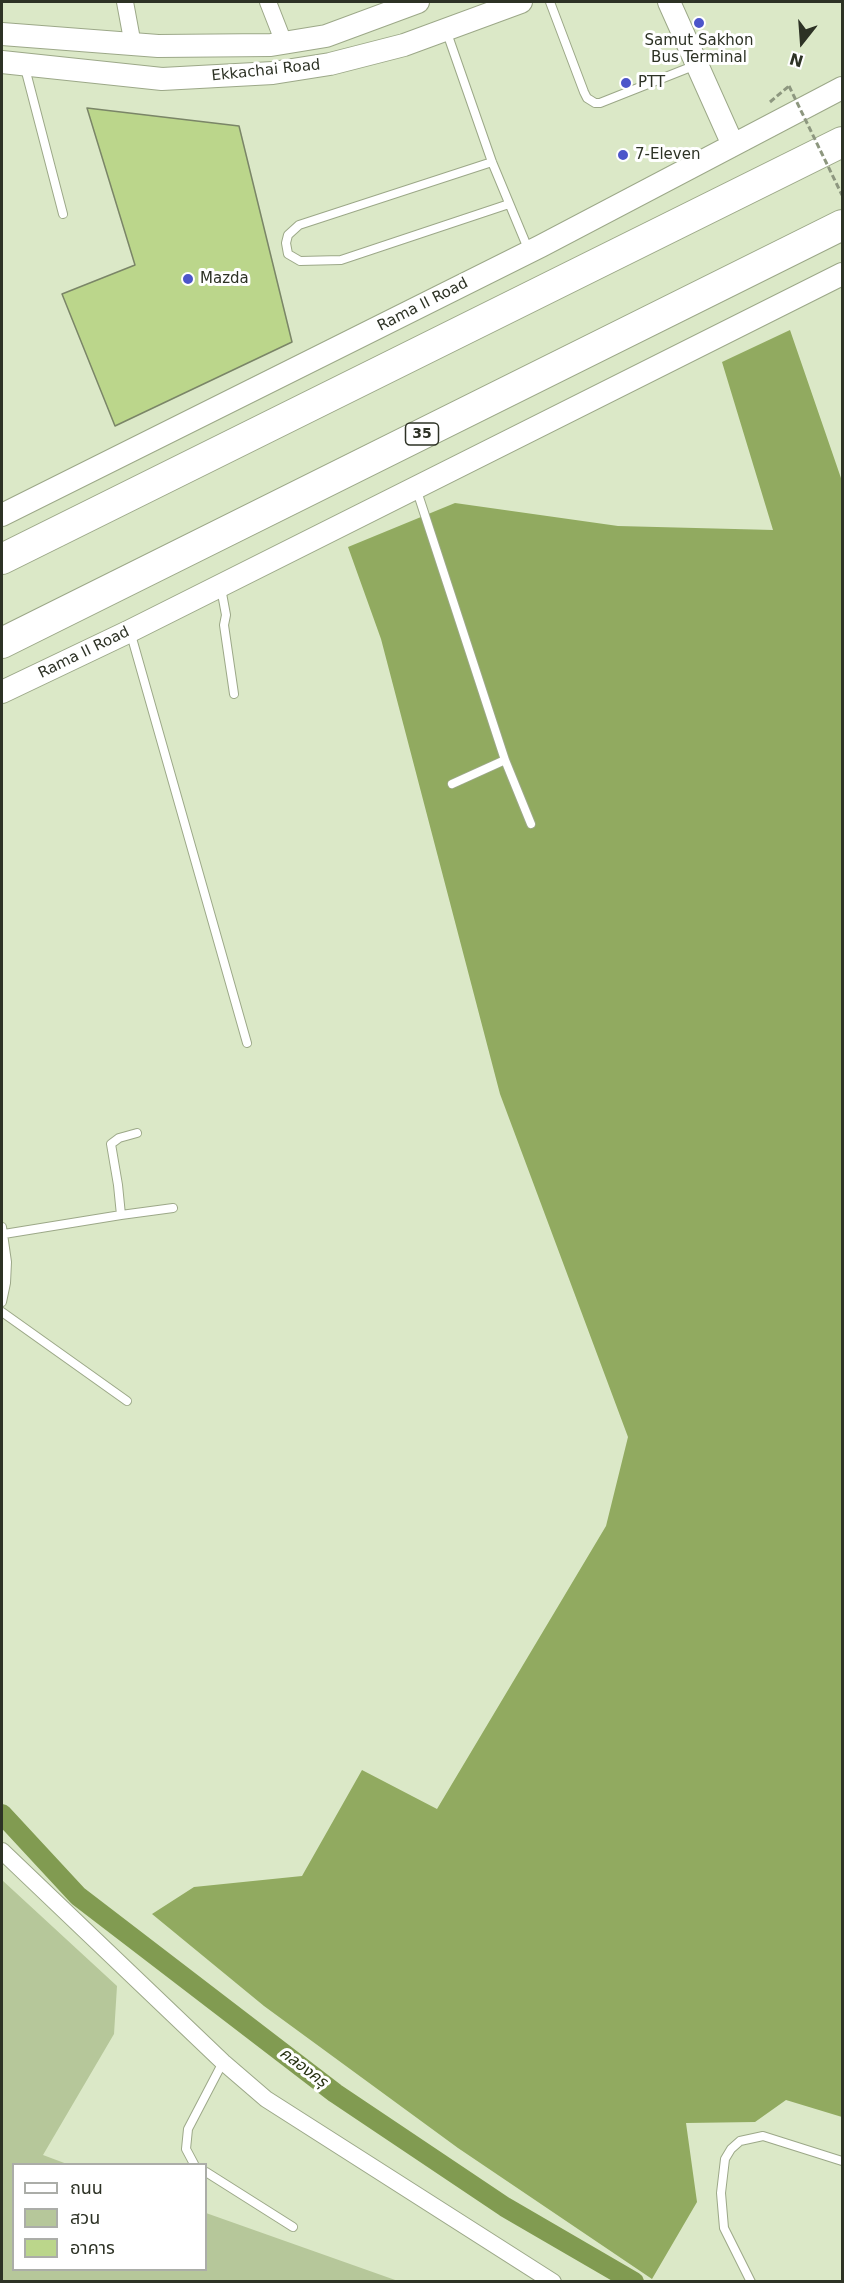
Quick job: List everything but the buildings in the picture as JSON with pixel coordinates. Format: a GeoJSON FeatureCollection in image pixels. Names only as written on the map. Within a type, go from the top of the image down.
{"type":"FeatureCollection","features":[{"type":"Feature","properties":{"kind":"highway"},"geometry":{"type":"LineString","coordinates":[[2,559],[843,142]]}},
{"type":"Feature","properties":{"kind":"highway","name":"35"},"geometry":{"type":"LineString","coordinates":[[2,643],[843,225]]}},
{"type":"Feature","properties":{"kind":"main road","name":"Ekkachai Road"},"geometry":{"type":"LineString","coordinates":[[2,34],[133,45],[215,47],[284,44],[326,36],[418,2]]}},
{"type":"Feature","properties":{"kind":"main road","name":"Ekkachai Road"},"geometry":{"type":"LineString","coordinates":[[2,62],[162,79],[273,73],[330,64],[404,45],[521,2]]}},
{"type":"Feature","properties":{"kind":"main road"},"geometry":{"type":"LineString","coordinates":[[669,2],[733,146]]}},
{"type":"Feature","properties":{"kind":"main road","name":"Rama II Road"},"geometry":{"type":"LineString","coordinates":[[2,515],[529,252],[843,88]]}},
{"type":"Feature","properties":{"kind":"main road","name":"Rama II Road"},"geometry":{"type":"LineString","coordinates":[[2,692],[843,274]]}},
{"type":"Feature","properties":{"kind":"street"},"geometry":{"type":"LineString","coordinates":[[125,2],[133,45]]}},
{"type":"Feature","properties":{"kind":"street"},"geometry":{"type":"LineString","coordinates":[[267,2],[284,44]]}},
{"type":"Feature","properties":{"kind":"street"},"geometry":{"type":"LineString","coordinates":[[2,1851],[223,2062],[266,2098],[295,2119],[553,2282]]}},
{"type":"Feature","properties":{"kind":"lane"},"geometry":{"type":"LineString","coordinates":[[550,2],[584,92],[587,98],[595,103],[600,103],[696,64]]}},
{"type":"Feature","properties":{"kind":"lane"},"geometry":{"type":"LineString","coordinates":[[446,30],[492,162],[529,252]]}},
{"type":"Feature","properties":{"kind":"lane"},"geometry":{"type":"LineString","coordinates":[[24,64],[63,214]]}},
{"type":"Feature","properties":{"kind":"lane"},"geometry":{"type":"LineString","coordinates":[[492,162],[299,225],[288,235],[286,243],[288,254],[300,261],[341,260],[510,204]]}},
{"type":"Feature","properties":{"kind":"lane"},"geometry":{"type":"LineString","coordinates":[[416,488],[506,760],[531,824]]}},
{"type":"Feature","properties":{"kind":"lane"},"geometry":{"type":"LineString","coordinates":[[220,584],[226,615],[224,625],[234,694]]}},
{"type":"Feature","properties":{"kind":"lane"},"geometry":{"type":"LineString","coordinates":[[130,630],[247,1042]]}},
{"type":"Feature","properties":{"kind":"lane"},"geometry":{"type":"LineString","coordinates":[[452,784],[506,760]]}},
{"type":"Feature","properties":{"kind":"lane"},"geometry":{"type":"LineString","coordinates":[[121,1215],[111,1144],[118,1138],[137,1133]]}},
{"type":"Feature","properties":{"kind":"lane"},"geometry":{"type":"LineString","coordinates":[[2,1302],[7,1262],[3,1230],[173,1208]]}},
{"type":"Feature","properties":{"kind":"lane"},"geometry":{"type":"LineString","coordinates":[[2,1312],[127,1401]]}},
{"type":"Feature","properties":{"kind":"lane"},"geometry":{"type":"LineString","coordinates":[[193,2163],[186,2149],[188,2129],[223,2062]]}},
{"type":"Feature","properties":{"kind":"lane"},"geometry":{"type":"LineString","coordinates":[[752,2282],[724,2228],[721,2193],[725,2159],[731,2149],[740,2141],[763,2136],[843,2161]]}},
{"type":"Feature","properties":{"kind":"lane"},"geometry":{"type":"LineString","coordinates":[[207,2173],[293,2227]]}},
{"type":"Feature","properties":{"kind":"path"},"geometry":{"type":"LineString","coordinates":[[789,86],[843,195]]}},
{"type":"Feature","properties":{"kind":"green space"},"geometry":{"type":"Polygon","coordinates":[[[790,330],[842,481],[842,2117],[786,2100],[755,2122],[686,2123],[697,2202],[652,2279],[458,2148],[264,2006],[152,1914],[194,1887],[302,1876],[362,1770],[437,1809],[606,1526],[628,1437],[500,1094],[381,639],[348,547],[455,503],[618,526],[773,530],[722,362],[790,330]]]}},
{"type":"Feature","properties":{"kind":"green space"},"geometry":{"type":"Polygon","coordinates":[[[2,1880],[117,1986],[114,2034],[43,2155],[64,2163],[12,2163],[12,2271],[207,2271],[207,2213],[398,2281],[2,2281],[2,1880]]]}},
{"type":"Feature","properties":{"kind":"waterway","name":"คลองครุ"},"geometry":{"type":"LineString","coordinates":[[2,1814],[78,1896],[335,2093],[505,2207],[634,2282]]}},
{"type":"Feature","properties":{"kind":"place","name":"Samut Sakhon Bus Terminal"},"geometry":{"type":"Point","coordinates":[699,23]}},
{"type":"Feature","properties":{"kind":"place","name":"PTT"},"geometry":{"type":"Point","coordinates":[626,83]}},
{"type":"Feature","properties":{"kind":"place","name":"7-Eleven"},"geometry":{"type":"Point","coordinates":[623,155]}},
{"type":"Feature","properties":{"kind":"place","name":"Mazda"},"geometry":{"type":"Point","coordinates":[188,279]}}]}
